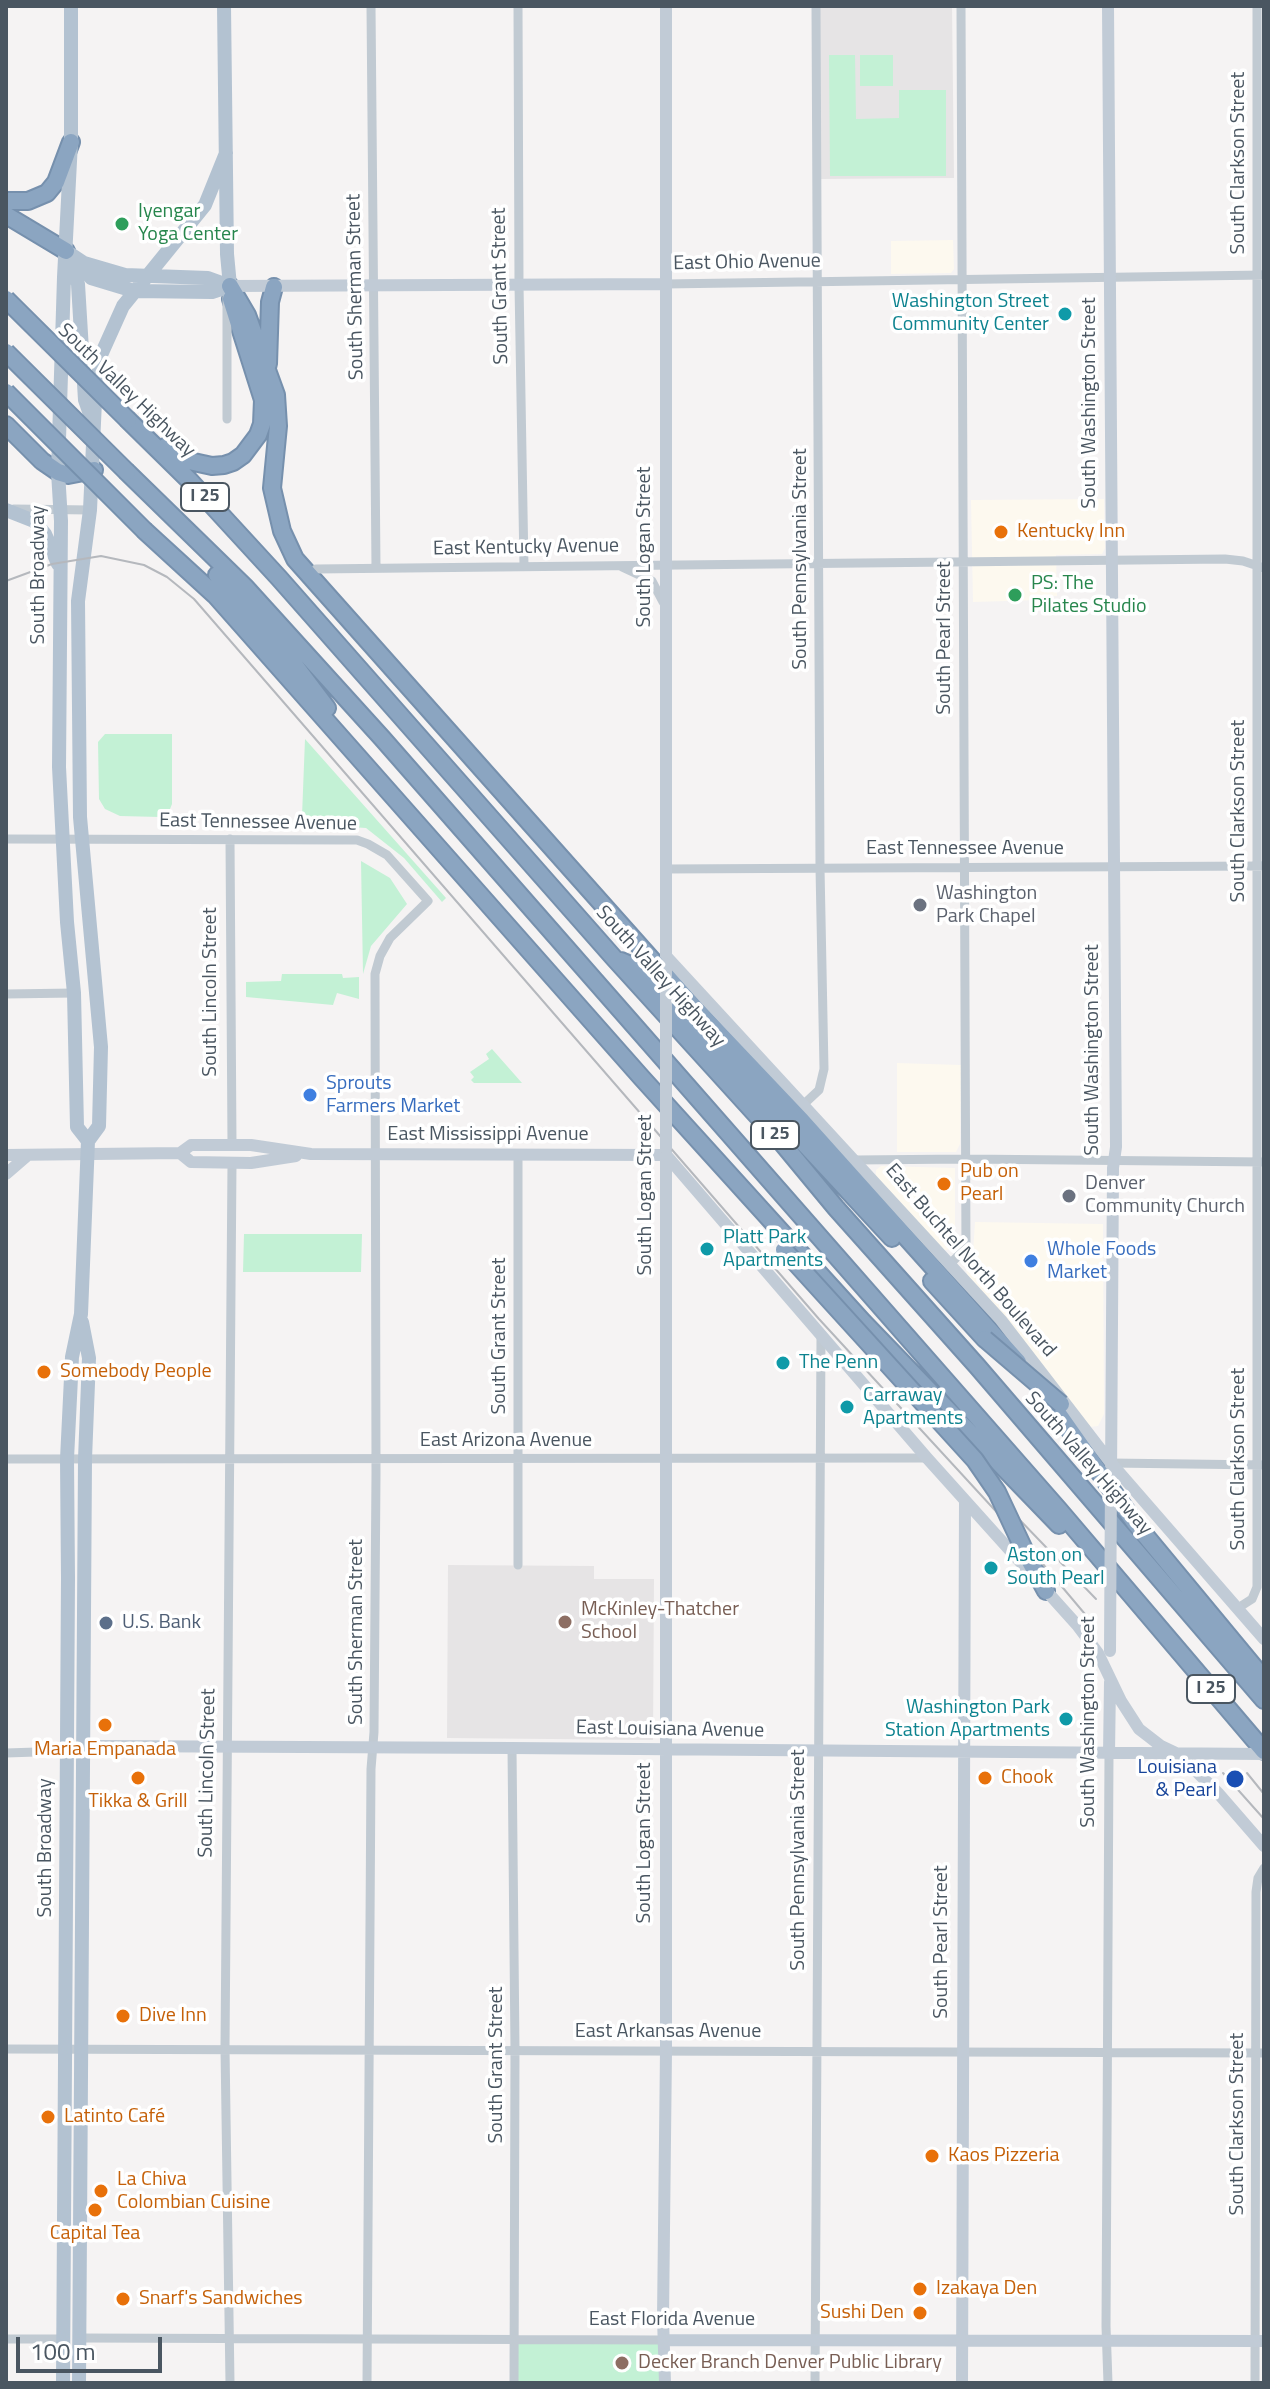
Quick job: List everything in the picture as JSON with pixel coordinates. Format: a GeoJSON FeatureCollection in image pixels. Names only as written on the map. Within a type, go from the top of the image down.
{"type":"FeatureCollection","features":[{"type":"Feature","properties":{"kind":"highway"},"geometry":{"type":"LineString","coordinates":[[6,201],[28,201],[47,193],[56,182],[71,142]]}},
{"type":"Feature","properties":{"kind":"highway"},"geometry":{"type":"LineString","coordinates":[[6,215],[71,255]]}},
{"type":"Feature","properties":{"kind":"highway"},"geometry":{"type":"LineString","coordinates":[[230,286],[247,315],[278,405],[272,473],[274,504],[286,543],[304,570],[693,1006],[1006,1347],[1049,1401],[1135,1523],[1264,1679]]}},
{"type":"Feature","properties":{"kind":"highway"},"geometry":{"type":"LineString","coordinates":[[128,420],[176,455],[212,466],[233,462],[251,446],[258,435],[264,411],[260,387],[233,312],[230,286]]}},
{"type":"Feature","properties":{"kind":"highway"},"geometry":{"type":"LineString","coordinates":[[268,374],[270,302],[274,287]]}},
{"type":"Feature","properties":{"kind":"highway","name":"South Valley Highway"},"geometry":{"type":"LineString","coordinates":[[6,299],[189,480],[279,578],[614,958],[783,1144],[1264,1700]]}},
{"type":"Feature","properties":{"kind":"highway","name":"I 25"},"geometry":{"type":"LineString","coordinates":[[6,352],[246,588],[382,738],[1050,1499],[1264,1753]]}},
{"type":"Feature","properties":{"kind":"highway"},"geometry":{"type":"LineString","coordinates":[[6,392],[145,531],[215,595],[641,1077],[863,1322],[1157,1626]]}},
{"type":"Feature","properties":{"kind":"highway"},"geometry":{"type":"LineString","coordinates":[[6,425],[42,461],[58,472],[68,475],[94,470]]}},
{"type":"Feature","properties":{"kind":"highway"},"geometry":{"type":"LineString","coordinates":[[149,494],[281,647],[420,828]]}},
{"type":"Feature","properties":{"kind":"highway"},"geometry":{"type":"LineString","coordinates":[[614,958],[644,971],[985,1339],[1077,1420]]}},
{"type":"Feature","properties":{"kind":"highway"},"geometry":{"type":"LineString","coordinates":[[641,1077],[784,1250],[975,1460],[997,1492],[1046,1591]]}},
{"type":"Feature","properties":{"kind":"main road","name":"South Broadway"},"geometry":{"type":"LineString","coordinates":[[71,6],[71,255],[58,472],[59,767],[74,993],[77,1127],[88,1147]]}},
{"type":"Feature","properties":{"kind":"main road"},"geometry":{"type":"LineString","coordinates":[[224,6],[230,286]]}},
{"type":"Feature","properties":{"kind":"main road","name":"South Broadway"},"geometry":{"type":"LineString","coordinates":[[75,1749],[67,1459],[72,1357],[81,1314],[88,1147],[99,1126],[101,1047],[82,839],[76,632],[94,470],[97,377],[101,355],[116,318],[145,277],[205,205],[226,153]]}},
{"type":"Feature","properties":{"kind":"main road"},"geometry":{"type":"LineString","coordinates":[[71,255],[78,284],[85,400],[95,428]]}},
{"type":"Feature","properties":{"kind":"main road","name":"East Ohio Avenue"},"geometry":{"type":"LineString","coordinates":[[71,255],[108,271],[145,277],[208,278],[230,286]]}},
{"type":"Feature","properties":{"kind":"main road","name":"East Ohio Avenue"},"geometry":{"type":"LineString","coordinates":[[71,255],[91,278],[134,291],[209,292],[230,286]]}},
{"type":"Feature","properties":{"kind":"main road"},"geometry":{"type":"LineString","coordinates":[[6,510],[30,518],[39,527],[60,568]]}},
{"type":"Feature","properties":{"kind":"main road","name":"South Broadway"},"geometry":{"type":"LineString","coordinates":[[63,2383],[72,2048],[75,1749],[89,1358],[81,1314]]}},
{"type":"Feature","properties":{"kind":"main road","name":"South Broadway"},"geometry":{"type":"LineString","coordinates":[[72,2048],[79,2383]]}},
{"type":"Feature","properties":{"kind":"street","name":"South Sherman Street"},"geometry":{"type":"LineString","coordinates":[[371,6],[376,568]]}},
{"type":"Feature","properties":{"kind":"street","name":"South Grant Street"},"geometry":{"type":"LineString","coordinates":[[518,6],[524,566]]}},
{"type":"Feature","properties":{"kind":"street","name":"South Logan Street"},"geometry":{"type":"LineString","coordinates":[[665,2383],[666,6]]}},
{"type":"Feature","properties":{"kind":"street","name":"South Pennsylvania Street"},"geometry":{"type":"LineString","coordinates":[[804,1104],[819,1090],[824,1077],[820,868],[816,6]]}},
{"type":"Feature","properties":{"kind":"street","name":"South Pearl Street"},"geometry":{"type":"LineString","coordinates":[[950,1264],[966,1248],[967,1159],[961,6]]}},
{"type":"Feature","properties":{"kind":"street","name":"South Washington Street"},"geometry":{"type":"LineString","coordinates":[[1108,6],[1116,1147],[1113,1161],[1109,1754],[1108,2383]]}},
{"type":"Feature","properties":{"kind":"street","name":"South Clarkson Street"},"geometry":{"type":"LineString","coordinates":[[1238,1608],[1252,1599],[1257,1587],[1260,1465],[1260,275],[1257,6]]}},
{"type":"Feature","properties":{"kind":"street","name":"East Ohio Avenue"},"geometry":{"type":"LineString","coordinates":[[230,286],[665,284],[1260,275]]}},
{"type":"Feature","properties":{"kind":"street"},"geometry":{"type":"LineString","coordinates":[[227,419],[226,302],[230,286]]}},
{"type":"Feature","properties":{"kind":"street"},"geometry":{"type":"LineString","coordinates":[[6,510],[90,510]]}},
{"type":"Feature","properties":{"kind":"street","name":"East Kentucky Avenue"},"geometry":{"type":"LineString","coordinates":[[316,569],[1225,559],[1260,567]]}},
{"type":"Feature","properties":{"kind":"street"},"geometry":{"type":"LineString","coordinates":[[615,565],[652,581],[660,592],[665,608]]}},
{"type":"Feature","properties":{"kind":"street","name":"East Tennessee Avenue"},"geometry":{"type":"LineString","coordinates":[[6,839],[340,839],[368,844],[395,863],[428,901]]}},
{"type":"Feature","properties":{"kind":"street","name":"South Lincoln Street"},"geometry":{"type":"LineString","coordinates":[[230,839],[232,1145]]}},
{"type":"Feature","properties":{"kind":"street","name":"East Tennessee Avenue"},"geometry":{"type":"LineString","coordinates":[[666,869],[1261,866]]}},
{"type":"Feature","properties":{"kind":"street","name":"South Sherman Street"},"geometry":{"type":"LineString","coordinates":[[367,2383],[376,1459],[377,965],[390,938],[428,901]]}},
{"type":"Feature","properties":{"kind":"street","name":"East Buchtel North Boulevard"},"geometry":{"type":"LineString","coordinates":[[666,960],[804,1104],[1008,1329],[1111,1463],[1264,1639]]}},
{"type":"Feature","properties":{"kind":"street"},"geometry":{"type":"LineString","coordinates":[[6,994],[74,993]]}},
{"type":"Feature","properties":{"kind":"street","name":"East Mississippi Avenue"},"geometry":{"type":"LineString","coordinates":[[6,1155],[88,1147],[180,1153],[191,1145],[251,1145],[311,1154],[377,1155],[666,1152]]}},
{"type":"Feature","properties":{"kind":"street"},"geometry":{"type":"LineString","coordinates":[[180,1153],[191,1162],[226,1155],[231,1152],[232,1145]]}},
{"type":"Feature","properties":{"kind":"street"},"geometry":{"type":"LineString","coordinates":[[666,1152],[821,1338],[1090,1642],[1139,1729],[1161,1746],[1180,1755],[1264,1846]]}},
{"type":"Feature","properties":{"kind":"street","name":"East Mississippi Avenue"},"geometry":{"type":"LineString","coordinates":[[191,1162],[251,1163],[311,1154]]}},
{"type":"Feature","properties":{"kind":"street"},"geometry":{"type":"LineString","coordinates":[[6,1174],[28,1155]]}},
{"type":"Feature","properties":{"kind":"street","name":"South Grant Street"},"geometry":{"type":"LineString","coordinates":[[518,1155],[518,1565]]}},
{"type":"Feature","properties":{"kind":"street"},"geometry":{"type":"LineString","coordinates":[[855,1160],[1261,1162]]}},
{"type":"Feature","properties":{"kind":"street","name":"South Lincoln Street"},"geometry":{"type":"LineString","coordinates":[[230,2383],[225,2048],[232,1163]]}},
{"type":"Feature","properties":{"kind":"street","name":"South Pennsylvania Street"},"geometry":{"type":"LineString","coordinates":[[815,2383],[821,1338]]}},
{"type":"Feature","properties":{"kind":"street","name":"East Arizona Avenue"},"geometry":{"type":"LineString","coordinates":[[6,1459],[927,1458]]}},
{"type":"Feature","properties":{"kind":"street"},"geometry":{"type":"LineString","coordinates":[[1111,1463],[1260,1465]]}},
{"type":"Feature","properties":{"kind":"street","name":"South Pearl Street"},"geometry":{"type":"LineString","coordinates":[[962,2383],[965,1501]]}},
{"type":"Feature","properties":{"kind":"street","name":"East Louisiana Avenue"},"geometry":{"type":"LineString","coordinates":[[75,1749],[228,1747],[1180,1755],[1264,1753]]}},
{"type":"Feature","properties":{"kind":"street","name":"South Grant Street"},"geometry":{"type":"LineString","coordinates":[[512,1748],[514,2383]]}},
{"type":"Feature","properties":{"kind":"street"},"geometry":{"type":"LineString","coordinates":[[6,1753],[75,1749]]}},
{"type":"Feature","properties":{"kind":"street","name":"South Clarkson Street"},"geometry":{"type":"LineString","coordinates":[[1255,2383],[1260,2341],[1257,1885],[1264,1868]]}},
{"type":"Feature","properties":{"kind":"street","name":"East Arkansas Avenue"},"geometry":{"type":"LineString","coordinates":[[6,2049],[1260,2053]]}},
{"type":"Feature","properties":{"kind":"street","name":"East Florida Avenue"},"geometry":{"type":"LineString","coordinates":[[80,2338],[1260,2341]]}},
{"type":"Feature","properties":{"kind":"street"},"geometry":{"type":"LineString","coordinates":[[6,2339],[63,2339]]}},
{"type":"Feature","properties":{"kind":"shaded area"},"geometry":{"type":"Polygon","coordinates":[[[819,6],[952,6],[954,178],[821,179],[819,6]]]}},
{"type":"Feature","properties":{"kind":"shaded area"},"geometry":{"type":"Polygon","coordinates":[[[953,240],[954,269],[951,273],[891,274],[891,241],[953,240]]]}},
{"type":"Feature","properties":{"kind":"shaded area"},"geometry":{"type":"Polygon","coordinates":[[[1104,499],[1105,548],[1102,554],[1056,555],[1057,596],[1040,596],[1040,600],[973,602],[971,500],[1104,499]]]}},
{"type":"Feature","properties":{"kind":"shaded area"},"geometry":{"type":"Polygon","coordinates":[[[897,1063],[961,1065],[960,1144],[956,1152],[897,1152],[897,1063]]]}},
{"type":"Feature","properties":{"kind":"shaded area"},"geometry":{"type":"Polygon","coordinates":[[[881,1166],[955,1168],[955,1249],[944,1250],[876,1176],[876,1170],[881,1166]]]}},
{"type":"Feature","properties":{"kind":"shaded area"},"geometry":{"type":"Polygon","coordinates":[[[975,1222],[1103,1224],[1104,1414],[1098,1426],[1090,1427],[968,1277],[965,1266],[973,1253],[975,1222]]]}},
{"type":"Feature","properties":{"kind":"shaded area"},"geometry":{"type":"Polygon","coordinates":[[[448,1565],[594,1566],[594,1579],[654,1579],[653,1740],[447,1738],[448,1565]]]}},
{"type":"Feature","properties":{"kind":"green space"},"geometry":{"type":"Polygon","coordinates":[[[829,55],[855,55],[856,119],[899,118],[899,90],[946,90],[946,176],[830,176],[829,55]]]}},
{"type":"Feature","properties":{"kind":"green space"},"geometry":{"type":"Polygon","coordinates":[[[860,55],[893,55],[893,86],[860,86],[860,55]]]}},
{"type":"Feature","properties":{"kind":"green space"},"geometry":{"type":"Polygon","coordinates":[[[105,734],[172,734],[172,804],[168,814],[160,817],[120,816],[105,809],[99,799],[98,742],[105,734]]]}},
{"type":"Feature","properties":{"kind":"green space"},"geometry":{"type":"Polygon","coordinates":[[[305,739],[446,898],[442,902],[404,858],[366,828],[305,824],[302,816],[305,739]]]}},
{"type":"Feature","properties":{"kind":"green space"},"geometry":{"type":"Polygon","coordinates":[[[361,861],[390,878],[407,904],[371,946],[363,974],[361,861]]]}},
{"type":"Feature","properties":{"kind":"green space"},"geometry":{"type":"Polygon","coordinates":[[[282,974],[359,977],[359,999],[337,993],[333,1005],[246,997],[246,982],[281,981],[282,974]]]}},
{"type":"Feature","properties":{"kind":"green space"},"geometry":{"type":"Polygon","coordinates":[[[492,1049],[522,1083],[474,1083],[471,1080],[474,1077],[470,1072],[489,1059],[486,1054],[492,1049]]]}},
{"type":"Feature","properties":{"kind":"green space"},"geometry":{"type":"Polygon","coordinates":[[[244,1234],[362,1234],[361,1272],[243,1272],[244,1234]]]}},
{"type":"Feature","properties":{"kind":"green space"},"geometry":{"type":"Polygon","coordinates":[[[514,2339],[664,2340],[664,2383],[515,2383],[514,2339]]]}},
{"type":"Feature","properties":{"kind":"tram line"},"geometry":{"type":"LineString","coordinates":[[6,581],[52,564],[101,556],[144,565],[167,577],[194,599],[819,1319],[1026,1544],[1095,1626]]}},
{"type":"Feature","properties":{"kind":"tram line"},"geometry":{"type":"LineString","coordinates":[[988,1487],[1096,1599]]}},
{"type":"Feature","properties":{"kind":"tram line"},"geometry":{"type":"LineString","coordinates":[[1223,1773],[1264,1819]]}},
{"type":"Feature","properties":{"kind":"tram line"},"geometry":{"type":"LineString","coordinates":[[1247,1773],[1264,1794]]}},
{"type":"Feature","properties":{"kind":"place","name":"Iyengar Yoga Center"},"geometry":{"type":"Point","coordinates":[122,224]}},
{"type":"Feature","properties":{"kind":"place","name":"Washington Street Community Center"},"geometry":{"type":"Point","coordinates":[1065,314]}},
{"type":"Feature","properties":{"kind":"place","name":"Kentucky Inn"},"geometry":{"type":"Point","coordinates":[1001,532]}},
{"type":"Feature","properties":{"kind":"place","name":"PS: The Pilates Studio"},"geometry":{"type":"Point","coordinates":[1015,595]}},
{"type":"Feature","properties":{"kind":"place","name":"Washington Park Chapel"},"geometry":{"type":"Point","coordinates":[920,905]}},
{"type":"Feature","properties":{"kind":"place","name":"Sprouts Farmers Market"},"geometry":{"type":"Point","coordinates":[310,1095]}},
{"type":"Feature","properties":{"kind":"place","name":"Pub on Pearl"},"geometry":{"type":"Point","coordinates":[944,1184]}},
{"type":"Feature","properties":{"kind":"place","name":"Denver Community Church"},"geometry":{"type":"Point","coordinates":[1069,1196]}},
{"type":"Feature","properties":{"kind":"place","name":"Platt Park Apartments"},"geometry":{"type":"Point","coordinates":[707,1249]}},
{"type":"Feature","properties":{"kind":"place","name":"Whole Foods Market"},"geometry":{"type":"Point","coordinates":[1031,1261]}},
{"type":"Feature","properties":{"kind":"place","name":"The Penn"},"geometry":{"type":"Point","coordinates":[783,1363]}},
{"type":"Feature","properties":{"kind":"place","name":"Somebody People"},"geometry":{"type":"Point","coordinates":[44,1372]}},
{"type":"Feature","properties":{"kind":"place","name":"Carraway Apartments"},"geometry":{"type":"Point","coordinates":[847,1407]}},
{"type":"Feature","properties":{"kind":"place","name":"Aston on South Pearl"},"geometry":{"type":"Point","coordinates":[991,1568]}},
{"type":"Feature","properties":{"kind":"place","name":"McKinley-Thatcher School"},"geometry":{"type":"Point","coordinates":[565,1622]}},
{"type":"Feature","properties":{"kind":"place","name":"U.S. Bank"},"geometry":{"type":"Point","coordinates":[106,1623]}},
{"type":"Feature","properties":{"kind":"place","name":"Washington Park Station Apartments"},"geometry":{"type":"Point","coordinates":[1066,1719]}},
{"type":"Feature","properties":{"kind":"place","name":"Maria Empanada"},"geometry":{"type":"Point","coordinates":[105,1725]}},
{"type":"Feature","properties":{"kind":"place","name":"Tikka & Grill"},"geometry":{"type":"Point","coordinates":[138,1778]}},
{"type":"Feature","properties":{"kind":"place","name":"Chook"},"geometry":{"type":"Point","coordinates":[985,1778]}},
{"type":"Feature","properties":{"kind":"place","name":"Louisiana & Pearl"},"geometry":{"type":"Point","coordinates":[1235,1779]}},
{"type":"Feature","properties":{"kind":"place","name":"Dive Inn"},"geometry":{"type":"Point","coordinates":[123,2016]}},
{"type":"Feature","properties":{"kind":"place","name":"Latinto Café"},"geometry":{"type":"Point","coordinates":[48,2117]}},
{"type":"Feature","properties":{"kind":"place","name":"Kaos Pizzeria"},"geometry":{"type":"Point","coordinates":[932,2156]}},
{"type":"Feature","properties":{"kind":"place","name":"La Chiva Colombian Cuisine"},"geometry":{"type":"Point","coordinates":[101,2191]}},
{"type":"Feature","properties":{"kind":"place","name":"Capital Tea"},"geometry":{"type":"Point","coordinates":[95,2210]}},
{"type":"Feature","properties":{"kind":"place","name":"Izakaya Den"},"geometry":{"type":"Point","coordinates":[920,2289]}},
{"type":"Feature","properties":{"kind":"place","name":"Snarf's Sandwiches"},"geometry":{"type":"Point","coordinates":[123,2299]}},
{"type":"Feature","properties":{"kind":"place","name":"Sushi Den"},"geometry":{"type":"Point","coordinates":[920,2313]}},
{"type":"Feature","properties":{"kind":"place","name":"Decker Branch Denver Public Library"},"geometry":{"type":"Point","coordinates":[622,2363]}}]}
